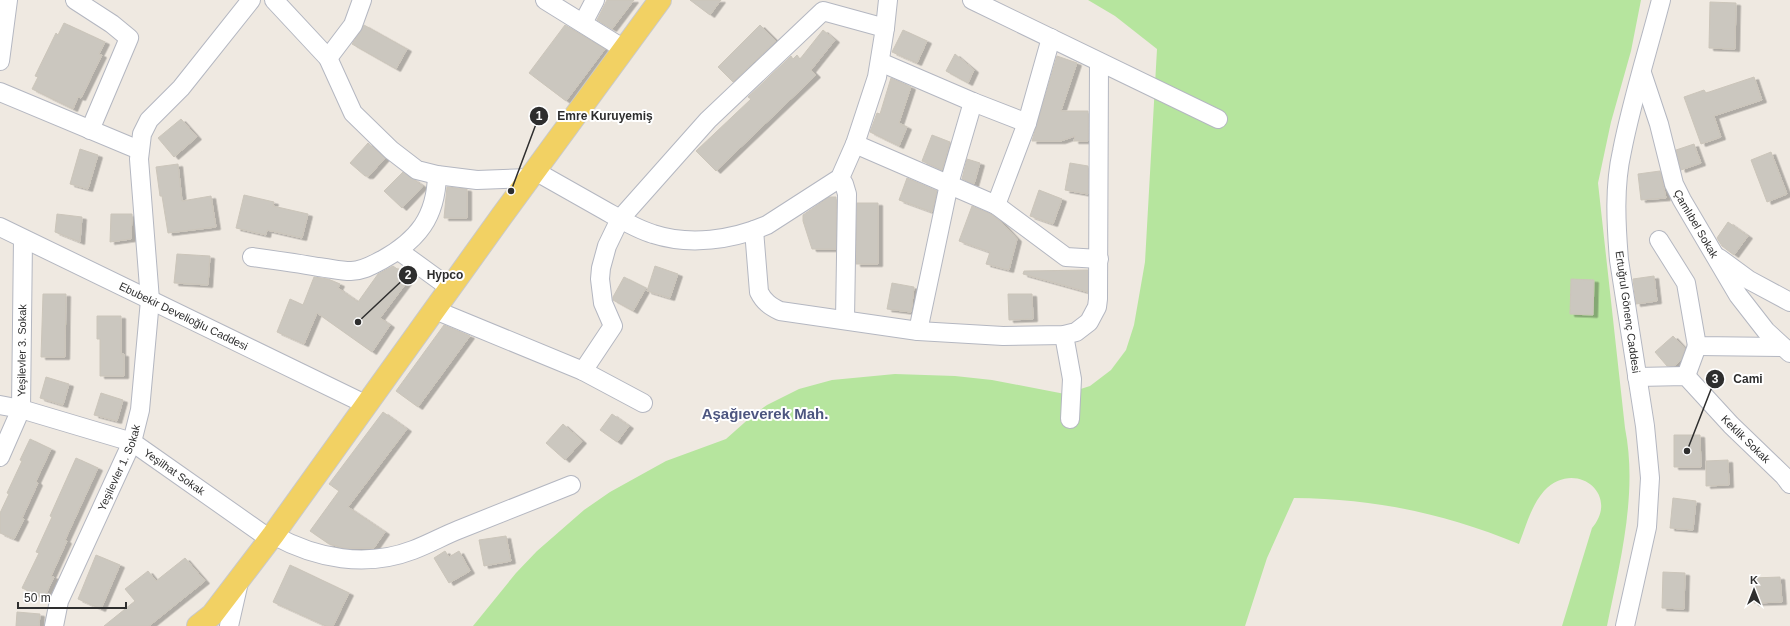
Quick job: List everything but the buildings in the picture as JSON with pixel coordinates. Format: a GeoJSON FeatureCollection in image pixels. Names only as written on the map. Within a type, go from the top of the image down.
{"type":"FeatureCollection","features":[{"type":"Feature","properties":{"kind":"main road"},"geometry":{"type":"LineString","coordinates":[[198,626],[212,615],[272,537],[434,310],[660,0]]}},
{"type":"Feature","properties":{"kind":"street"},"geometry":{"type":"LineString","coordinates":[[0,61],[8,0]]}},
{"type":"Feature","properties":{"kind":"street"},"geometry":{"type":"LineString","coordinates":[[75,0],[106,20],[129,38],[90,130]]}},
{"type":"Feature","properties":{"kind":"street","name":"Yeşilevler 1. Sokak"},"geometry":{"type":"LineString","coordinates":[[54,626],[59,601],[132,442],[140,410],[150,300],[139,150],[142,134],[150,120],[181,88],[251,0]]}},
{"type":"Feature","properties":{"kind":"street"},"geometry":{"type":"LineString","coordinates":[[328,58],[353,25],[362,0]]}},
{"type":"Feature","properties":{"kind":"street"},"geometry":{"type":"LineString","coordinates":[[545,0],[624,49]]}},
{"type":"Feature","properties":{"kind":"street"},"geometry":{"type":"LineString","coordinates":[[583,23],[595,0]]}},
{"type":"Feature","properties":{"kind":"street"},"geometry":{"type":"LineString","coordinates":[[277,1],[328,58],[353,113],[391,150],[417,170],[437,176],[477,180],[532,175],[620,219],[654,234],[682,239],[725,237],[754,230],[779,218],[840,178],[855,144],[880,62],[888,0]]}},
{"type":"Feature","properties":{"kind":"street"},"geometry":{"type":"LineString","coordinates":[[972,0],[1218,119]]}},
{"type":"Feature","properties":{"kind":"street","name":"Ertuğrul Gönenç Caddesi"},"geometry":{"type":"LineString","coordinates":[[1625,626],[1642,552],[1649,503],[1649,452],[1619,260],[1617,206],[1621,151],[1661,0]]}},
{"type":"Feature","properties":{"kind":"street"},"geometry":{"type":"LineString","coordinates":[[583,371],[613,326],[603,303],[600,291],[600,273],[607,246],[620,219],[708,120],[823,10],[885,28]]}},
{"type":"Feature","properties":{"kind":"street"},"geometry":{"type":"LineString","coordinates":[[996,205],[1027,123],[1051,38]]}},
{"type":"Feature","properties":{"kind":"street"},"geometry":{"type":"LineString","coordinates":[[880,62],[973,102],[1027,123]]}},
{"type":"Feature","properties":{"kind":"street"},"geometry":{"type":"LineString","coordinates":[[754,230],[759,292],[769,306],[780,311],[918,331],[1003,336],[1064,335],[1076,332],[1083,328],[1094,315],[1098,299],[1099,62]]}},
{"type":"Feature","properties":{"kind":"street","name":"Çamlıbel Sokak"},"geometry":{"type":"LineString","coordinates":[[1642,73],[1660,124],[1674,184],[1730,282],[1751,314],[1786,350]]}},
{"type":"Feature","properties":{"kind":"street"},"geometry":{"type":"LineString","coordinates":[[0,92],[139,150]]}},
{"type":"Feature","properties":{"kind":"street"},"geometry":{"type":"LineString","coordinates":[[918,331],[949,184],[973,102]]}},
{"type":"Feature","properties":{"kind":"street"},"geometry":{"type":"LineString","coordinates":[[855,144],[996,205],[1066,257],[1099,259]]}},
{"type":"Feature","properties":{"kind":"street"},"geometry":{"type":"LineString","coordinates":[[252,257],[351,271],[367,268],[399,251],[415,237],[427,220],[435,198],[437,176]]}},
{"type":"Feature","properties":{"kind":"street"},"geometry":{"type":"LineString","coordinates":[[840,178],[844,184],[847,194],[845,320]]}},
{"type":"Feature","properties":{"kind":"street","name":"Ebubekir Develioğlu Caddesi"},"geometry":{"type":"LineString","coordinates":[[0,227],[367,405]]}},
{"type":"Feature","properties":{"kind":"street","name":"Yeşilevler 3. Sokak"},"geometry":{"type":"LineString","coordinates":[[0,457],[21,409],[23,239]]}},
{"type":"Feature","properties":{"kind":"street"},"geometry":{"type":"LineString","coordinates":[[1637,377],[1686,376],[1697,346],[1686,283],[1660,240]]}},
{"type":"Feature","properties":{"kind":"street"},"geometry":{"type":"LineString","coordinates":[[399,251],[450,288]]}},
{"type":"Feature","properties":{"kind":"street"},"geometry":{"type":"LineString","coordinates":[[1716,256],[1749,280],[1790,302]]}},
{"type":"Feature","properties":{"kind":"street"},"geometry":{"type":"LineString","coordinates":[[434,310],[583,371],[643,403]]}},
{"type":"Feature","properties":{"kind":"street"},"geometry":{"type":"LineString","coordinates":[[1064,335],[1072,379],[1070,419]]}},
{"type":"Feature","properties":{"kind":"street"},"geometry":{"type":"LineString","coordinates":[[1697,346],[1786,350]]}},
{"type":"Feature","properties":{"kind":"street","name":"Keklik Sokak"},"geometry":{"type":"LineString","coordinates":[[1686,376],[1731,425],[1784,476],[1790,484]]}},
{"type":"Feature","properties":{"kind":"street","name":"Yeşilhat Sokak"},"geometry":{"type":"LineString","coordinates":[[0,406],[21,409],[132,442],[272,537],[324,556],[360,560],[378,558],[413,550],[444,535],[571,485]]}},
{"type":"Feature","properties":{"kind":"street"},"geometry":{"type":"LineString","coordinates":[[229,626],[240,579]]}},
{"type":"Feature","properties":{"kind":"green space"},"geometry":{"type":"Polygon","coordinates":[[[1088,0],[1641,0],[1631,51],[1611,122],[1598,183],[1630,477],[1626,527],[1607,626],[1562,626],[1592,528],[1600,515],[1601,503],[1598,493],[1590,484],[1580,479],[1569,478],[1556,482],[1539,497],[1529,516],[1519,544],[1463,524],[1409,510],[1353,501],[1294,498],[1267,558],[1245,626],[473,626],[516,573],[537,551],[584,510],[610,492],[666,461],[726,439],[753,415],[767,405],[799,389],[832,380],[895,374],[955,376],[992,380],[1065,394],[1090,386],[1111,370],[1126,350],[1134,325],[1145,262],[1157,49],[1115,16],[1088,0]]]}},
{"type":"Feature","properties":{"kind":"place","name":"Emre Kuruyemiş"},"geometry":{"type":"Point","coordinates":[511,191]}},
{"type":"Feature","properties":{"kind":"place","name":"Hypco"},"geometry":{"type":"Point","coordinates":[358,322]}},
{"type":"Feature","properties":{"kind":"place","name":"Cami"},"geometry":{"type":"Point","coordinates":[1687,451]}},
{"type":"Feature","properties":{"kind":"district","name":"Aşağıeverek Mah."},"geometry":{"type":"Point","coordinates":[765,414]}}]}
